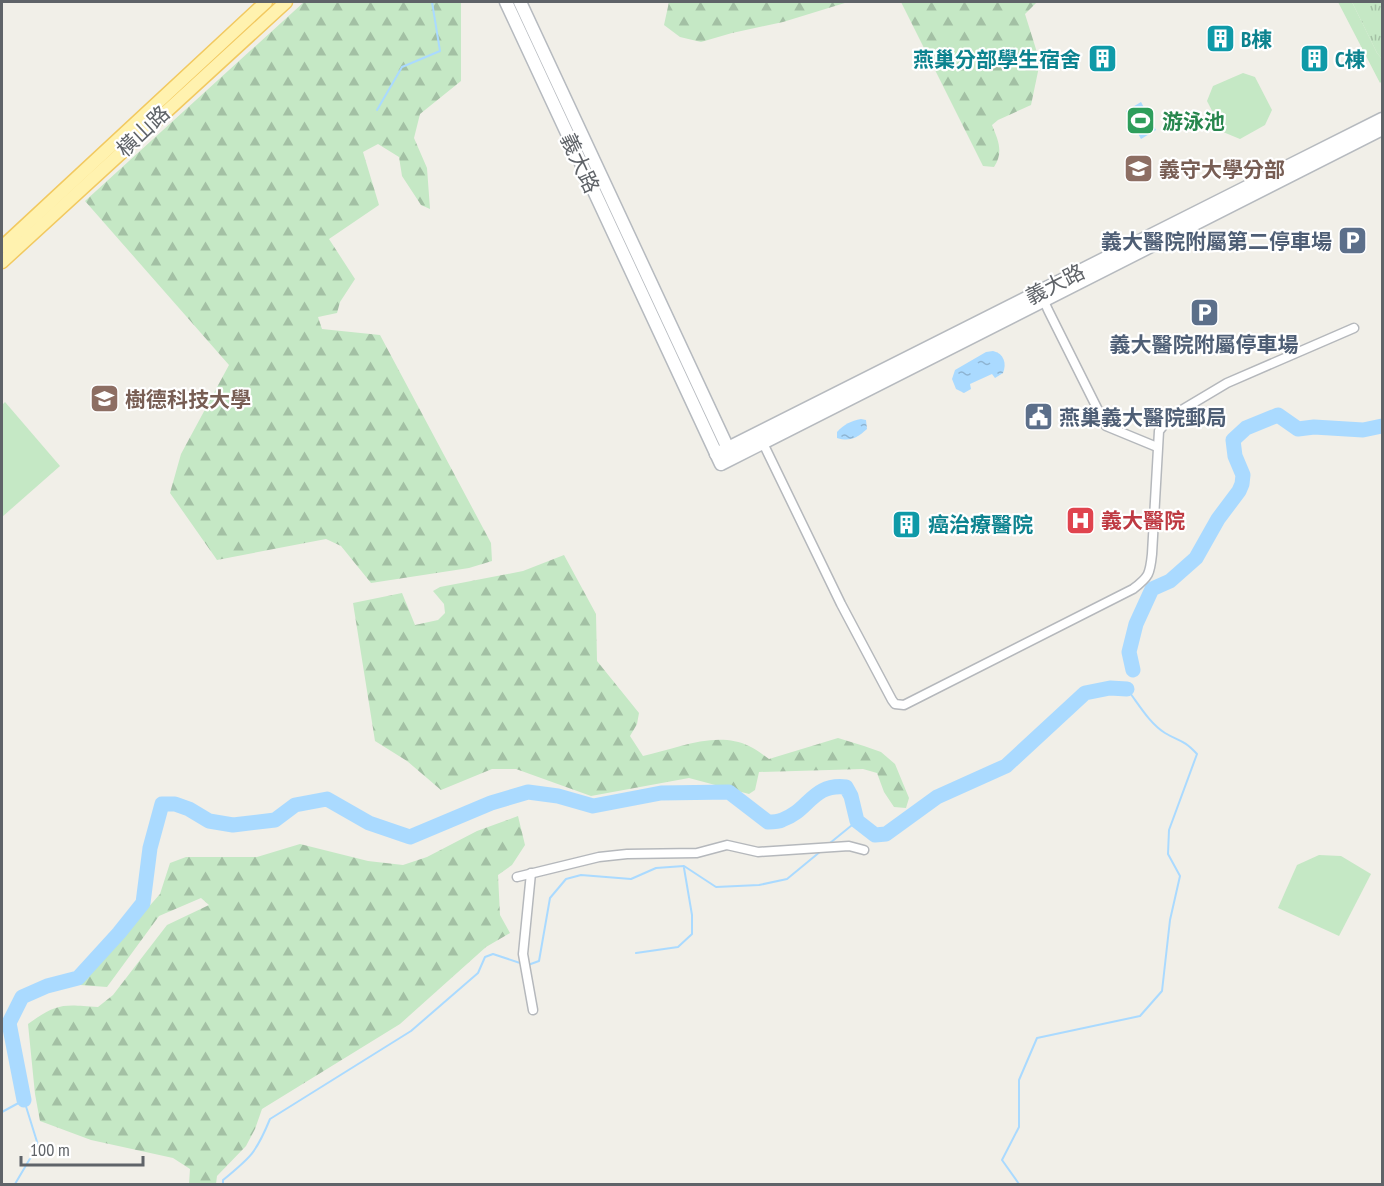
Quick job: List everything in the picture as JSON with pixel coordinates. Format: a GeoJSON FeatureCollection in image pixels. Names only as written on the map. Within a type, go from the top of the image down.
{"type":"FeatureCollection","features":[{"type":"Feature","properties":{"kind":"main road","name":"橫山路"},"geometry":{"type":"LineString","coordinates":[[2,247],[266,2]]}},
{"type":"Feature","properties":{"kind":"main road","name":"橫山路"},"geometry":{"type":"LineString","coordinates":[[2,262],[286,2]]}},
{"type":"Feature","properties":{"kind":"street","name":"義大路"},"geometry":{"type":"LineString","coordinates":[[506,2],[725,454]]}},
{"type":"Feature","properties":{"kind":"street","name":"義大路"},"geometry":{"type":"LineString","coordinates":[[520,2],[725,454]]}},
{"type":"Feature","properties":{"kind":"street","name":"義大路"},"geometry":{"type":"LineString","coordinates":[[761,438],[1050,286],[1383,119]]}},
{"type":"Feature","properties":{"kind":"street","name":"義大路"},"geometry":{"type":"LineString","coordinates":[[725,454],[1044,301],[1383,129]]}},
{"type":"Feature","properties":{"kind":"street"},"geometry":{"type":"LineString","coordinates":[[1050,286],[1044,301],[1106,426],[1157,447]]}},
{"type":"Feature","properties":{"kind":"street"},"geometry":{"type":"LineString","coordinates":[[761,438],[841,604],[892,700],[895,704],[904,705],[1133,590],[1146,579],[1150,571],[1159,431],[1170,417],[1227,383],[1354,328]]}},
{"type":"Feature","properties":{"kind":"street"},"geometry":{"type":"LineString","coordinates":[[517,877],[599,857],[697,852],[727,845],[758,852],[849,846],[864,850]]}},
{"type":"Feature","properties":{"kind":"street"},"geometry":{"type":"LineString","coordinates":[[531,873],[523,954],[533,1010]]}},
{"type":"Feature","properties":{"kind":"green space"},"geometry":{"type":"Polygon","coordinates":[[[304,2],[461,2],[461,81],[420,114],[414,138],[427,168],[430,209],[421,205],[402,176],[399,157],[378,144],[363,152],[379,205],[329,239],[355,279],[340,302],[337,313],[318,317],[322,329],[380,335],[491,543],[492,561],[469,568],[371,583],[341,546],[326,539],[217,560],[170,493],[181,454],[229,365],[85,201],[304,2]]]}},
{"type":"Feature","properties":{"kind":"green space"},"geometry":{"type":"Polygon","coordinates":[[[669,2],[848,2],[783,22],[701,42],[680,37],[664,25],[669,2]]]}},
{"type":"Feature","properties":{"kind":"green space"},"geometry":{"type":"Polygon","coordinates":[[[901,2],[1037,2],[1025,14],[1040,62],[1031,105],[992,125],[999,151],[994,167],[983,166],[901,2]]]}},
{"type":"Feature","properties":{"kind":"green space"},"geometry":{"type":"Polygon","coordinates":[[[1338,2],[1352,2],[1382,59],[1382,81],[1380,83],[1338,2]]]}},
{"type":"Feature","properties":{"kind":"green space"},"geometry":{"type":"Polygon","coordinates":[[[1352,2],[1382,2],[1382,59],[1377,53],[1352,2]]]}},
{"type":"Feature","properties":{"kind":"green space"},"geometry":{"type":"Polygon","coordinates":[[[1243,73],[1255,77],[1272,110],[1265,125],[1240,139],[1223,132],[1207,101],[1213,86],[1243,73]]]}},
{"type":"Feature","properties":{"kind":"green space"},"geometry":{"type":"Polygon","coordinates":[[[5,402],[60,466],[2,517],[2,405],[5,402]]]}},
{"type":"Feature","properties":{"kind":"green space"},"geometry":{"type":"Polygon","coordinates":[[[564,555],[596,614],[597,661],[639,713],[637,724],[630,736],[643,756],[696,742],[723,740],[749,746],[769,759],[838,738],[881,752],[895,764],[909,798],[906,808],[894,807],[884,792],[877,773],[863,769],[759,772],[755,790],[749,794],[689,778],[591,796],[516,769],[492,769],[441,790],[407,761],[375,741],[353,603],[402,593],[415,625],[438,620],[445,613],[444,604],[433,591],[440,587],[523,571],[564,555]]]}},
{"type":"Feature","properties":{"kind":"green space"},"geometry":{"type":"Polygon","coordinates":[[[518,816],[525,845],[512,865],[498,875],[500,915],[510,933],[486,947],[400,1024],[262,1109],[246,1146],[217,1176],[216,1184],[189,1184],[190,1169],[173,1158],[91,1140],[40,1121],[28,1024],[60,1006],[98,1007],[113,995],[167,925],[209,905],[201,898],[159,916],[107,987],[80,985],[160,894],[170,863],[186,857],[257,857],[300,844],[368,861],[403,865],[427,857],[477,831],[518,816]]]}},
{"type":"Feature","properties":{"kind":"green space"},"geometry":{"type":"Polygon","coordinates":[[[1319,855],[1341,856],[1371,874],[1339,936],[1278,908],[1297,865],[1319,855]]]}},
{"type":"Feature","properties":{"kind":"water","name":"游泳池"},"geometry":{"type":"Polygon","coordinates":[[[1141,102],[1156,130],[1141,139],[1126,111],[1141,102]]]}},
{"type":"Feature","properties":{"kind":"water"},"geometry":{"type":"Polygon","coordinates":[[[993,351],[1004,359],[1003,373],[995,378],[992,374],[970,384],[971,389],[964,393],[956,389],[952,379],[955,370],[986,352],[993,351]]]}},
{"type":"Feature","properties":{"kind":"water"},"geometry":{"type":"Polygon","coordinates":[[[861,419],[866,420],[867,429],[857,437],[837,438],[837,432],[842,427],[861,419]]]}},
{"type":"Feature","properties":{"kind":"waterway"},"geometry":{"type":"LineString","coordinates":[[377,110],[402,67],[440,51],[432,2]]}},
{"type":"Feature","properties":{"kind":"waterway"},"geometry":{"type":"LineString","coordinates":[[1133,670],[1129,652],[1136,624],[1152,589],[1170,581],[1196,558],[1218,519],[1239,491],[1243,475],[1235,456],[1233,440],[1246,428],[1278,415],[1298,429],[1314,427],[1363,430],[1382,426]]}},
{"type":"Feature","properties":{"kind":"waterway"},"geometry":{"type":"LineString","coordinates":[[24,1100],[9,1023],[22,997],[47,986],[78,978],[143,903],[150,848],[162,804],[175,804],[209,821],[233,825],[275,820],[295,805],[327,799],[369,823],[410,837],[491,803],[528,792],[558,796],[593,806],[661,793],[729,792],[770,822],[791,816],[825,789],[846,787],[851,796],[857,821],[875,835],[886,834],[937,797],[1006,766],[1085,693],[1110,688],[1127,689]]}},
{"type":"Feature","properties":{"kind":"waterway"},"geometry":{"type":"LineString","coordinates":[[1019,1184],[1002,1160],[1019,1127],[1019,1080],[1037,1038],[1140,1016],[1162,991],[1170,920],[1180,876],[1168,854],[1169,830],[1197,754],[1185,743],[1165,733],[1154,724],[1127,689]]}},
{"type":"Feature","properties":{"kind":"waterway"},"geometry":{"type":"LineString","coordinates":[[830,843],[857,821]]}},
{"type":"Feature","properties":{"kind":"waterway"},"geometry":{"type":"LineString","coordinates":[[528,965],[539,961],[550,898],[566,879],[581,875],[631,879],[656,868],[684,866],[716,887],[759,885],[787,879],[821,851]]}},
{"type":"Feature","properties":{"kind":"waterway"},"geometry":{"type":"LineString","coordinates":[[636,953],[678,947],[692,934],[692,915],[684,868]]}},
{"type":"Feature","properties":{"kind":"waterway"},"geometry":{"type":"LineString","coordinates":[[223,1184],[223,1180],[252,1154],[270,1119],[411,1031],[478,973],[485,957],[493,954],[523,964]]}},
{"type":"Feature","properties":{"kind":"waterway"},"geometry":{"type":"LineString","coordinates":[[2,1112],[24,1100],[38,1145],[15,1184]]}},
{"type":"Feature","properties":{"kind":"place","name":"B棟"},"geometry":{"type":"Point","coordinates":[1220,39]}},
{"type":"Feature","properties":{"kind":"place","name":"燕巢分部學生宿舍"},"geometry":{"type":"Point","coordinates":[1102,59]}},
{"type":"Feature","properties":{"kind":"place","name":"C棟"},"geometry":{"type":"Point","coordinates":[1314,59]}},
{"type":"Feature","properties":{"kind":"place","name":"游泳池"},"geometry":{"type":"Point","coordinates":[1141,121]}},
{"type":"Feature","properties":{"kind":"place","name":"義守大學分部"},"geometry":{"type":"Point","coordinates":[1138,169]}},
{"type":"Feature","properties":{"kind":"place","name":"義大醫院附屬第二停車場"},"geometry":{"type":"Point","coordinates":[1353,241]}},
{"type":"Feature","properties":{"kind":"place","name":"義大醫院附屬停車場"},"geometry":{"type":"Point","coordinates":[1204,313]}},
{"type":"Feature","properties":{"kind":"place","name":"樹德科技大學"},"geometry":{"type":"Point","coordinates":[104,399]}},
{"type":"Feature","properties":{"kind":"place","name":"燕巢義大醫院郵局"},"geometry":{"type":"Point","coordinates":[1038,417]}},
{"type":"Feature","properties":{"kind":"place","name":"義大醫院"},"geometry":{"type":"Point","coordinates":[1080,520]}},
{"type":"Feature","properties":{"kind":"place","name":"癌治療醫院"},"geometry":{"type":"Point","coordinates":[907,524]}}]}
